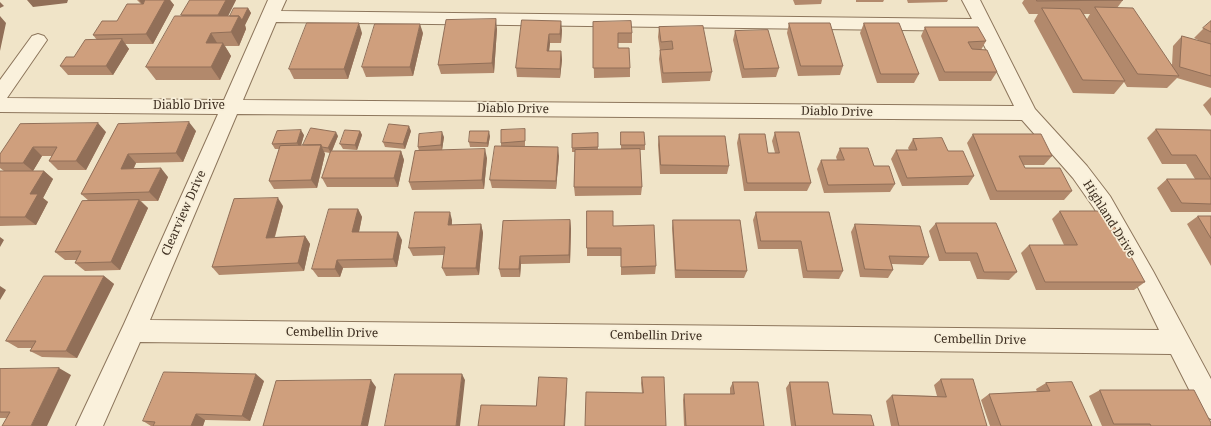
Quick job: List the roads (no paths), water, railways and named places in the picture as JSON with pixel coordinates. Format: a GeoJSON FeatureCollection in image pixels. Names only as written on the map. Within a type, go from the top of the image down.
{"type":"FeatureCollection","features":[{"type":"Feature","properties":{"kind":"street","name":"Highland Drive"},"geometry":{"type":"LineString","coordinates":[[971,0],[1027,113],[1080,172],[1102,202],[1145,278],[1211,406]]}},
{"type":"Feature","properties":{"kind":"street"},"geometry":{"type":"LineString","coordinates":[[274,8],[984,25]]}},
{"type":"Feature","properties":{"kind":"street","name":"Clearview Drive"},"geometry":{"type":"LineString","coordinates":[[89,426],[133,331],[274,8]]}},
{"type":"Feature","properties":{"kind":"street"},"geometry":{"type":"LineString","coordinates":[[0,94],[38,40]]}},
{"type":"Feature","properties":{"kind":"street","name":"Diablo Drive"},"geometry":{"type":"LineString","coordinates":[[0,105],[1027,113]]}},
{"type":"Feature","properties":{"kind":"street","name":"Cembellin Drive"},"geometry":{"type":"LineString","coordinates":[[133,331],[1179,342]]}}]}
